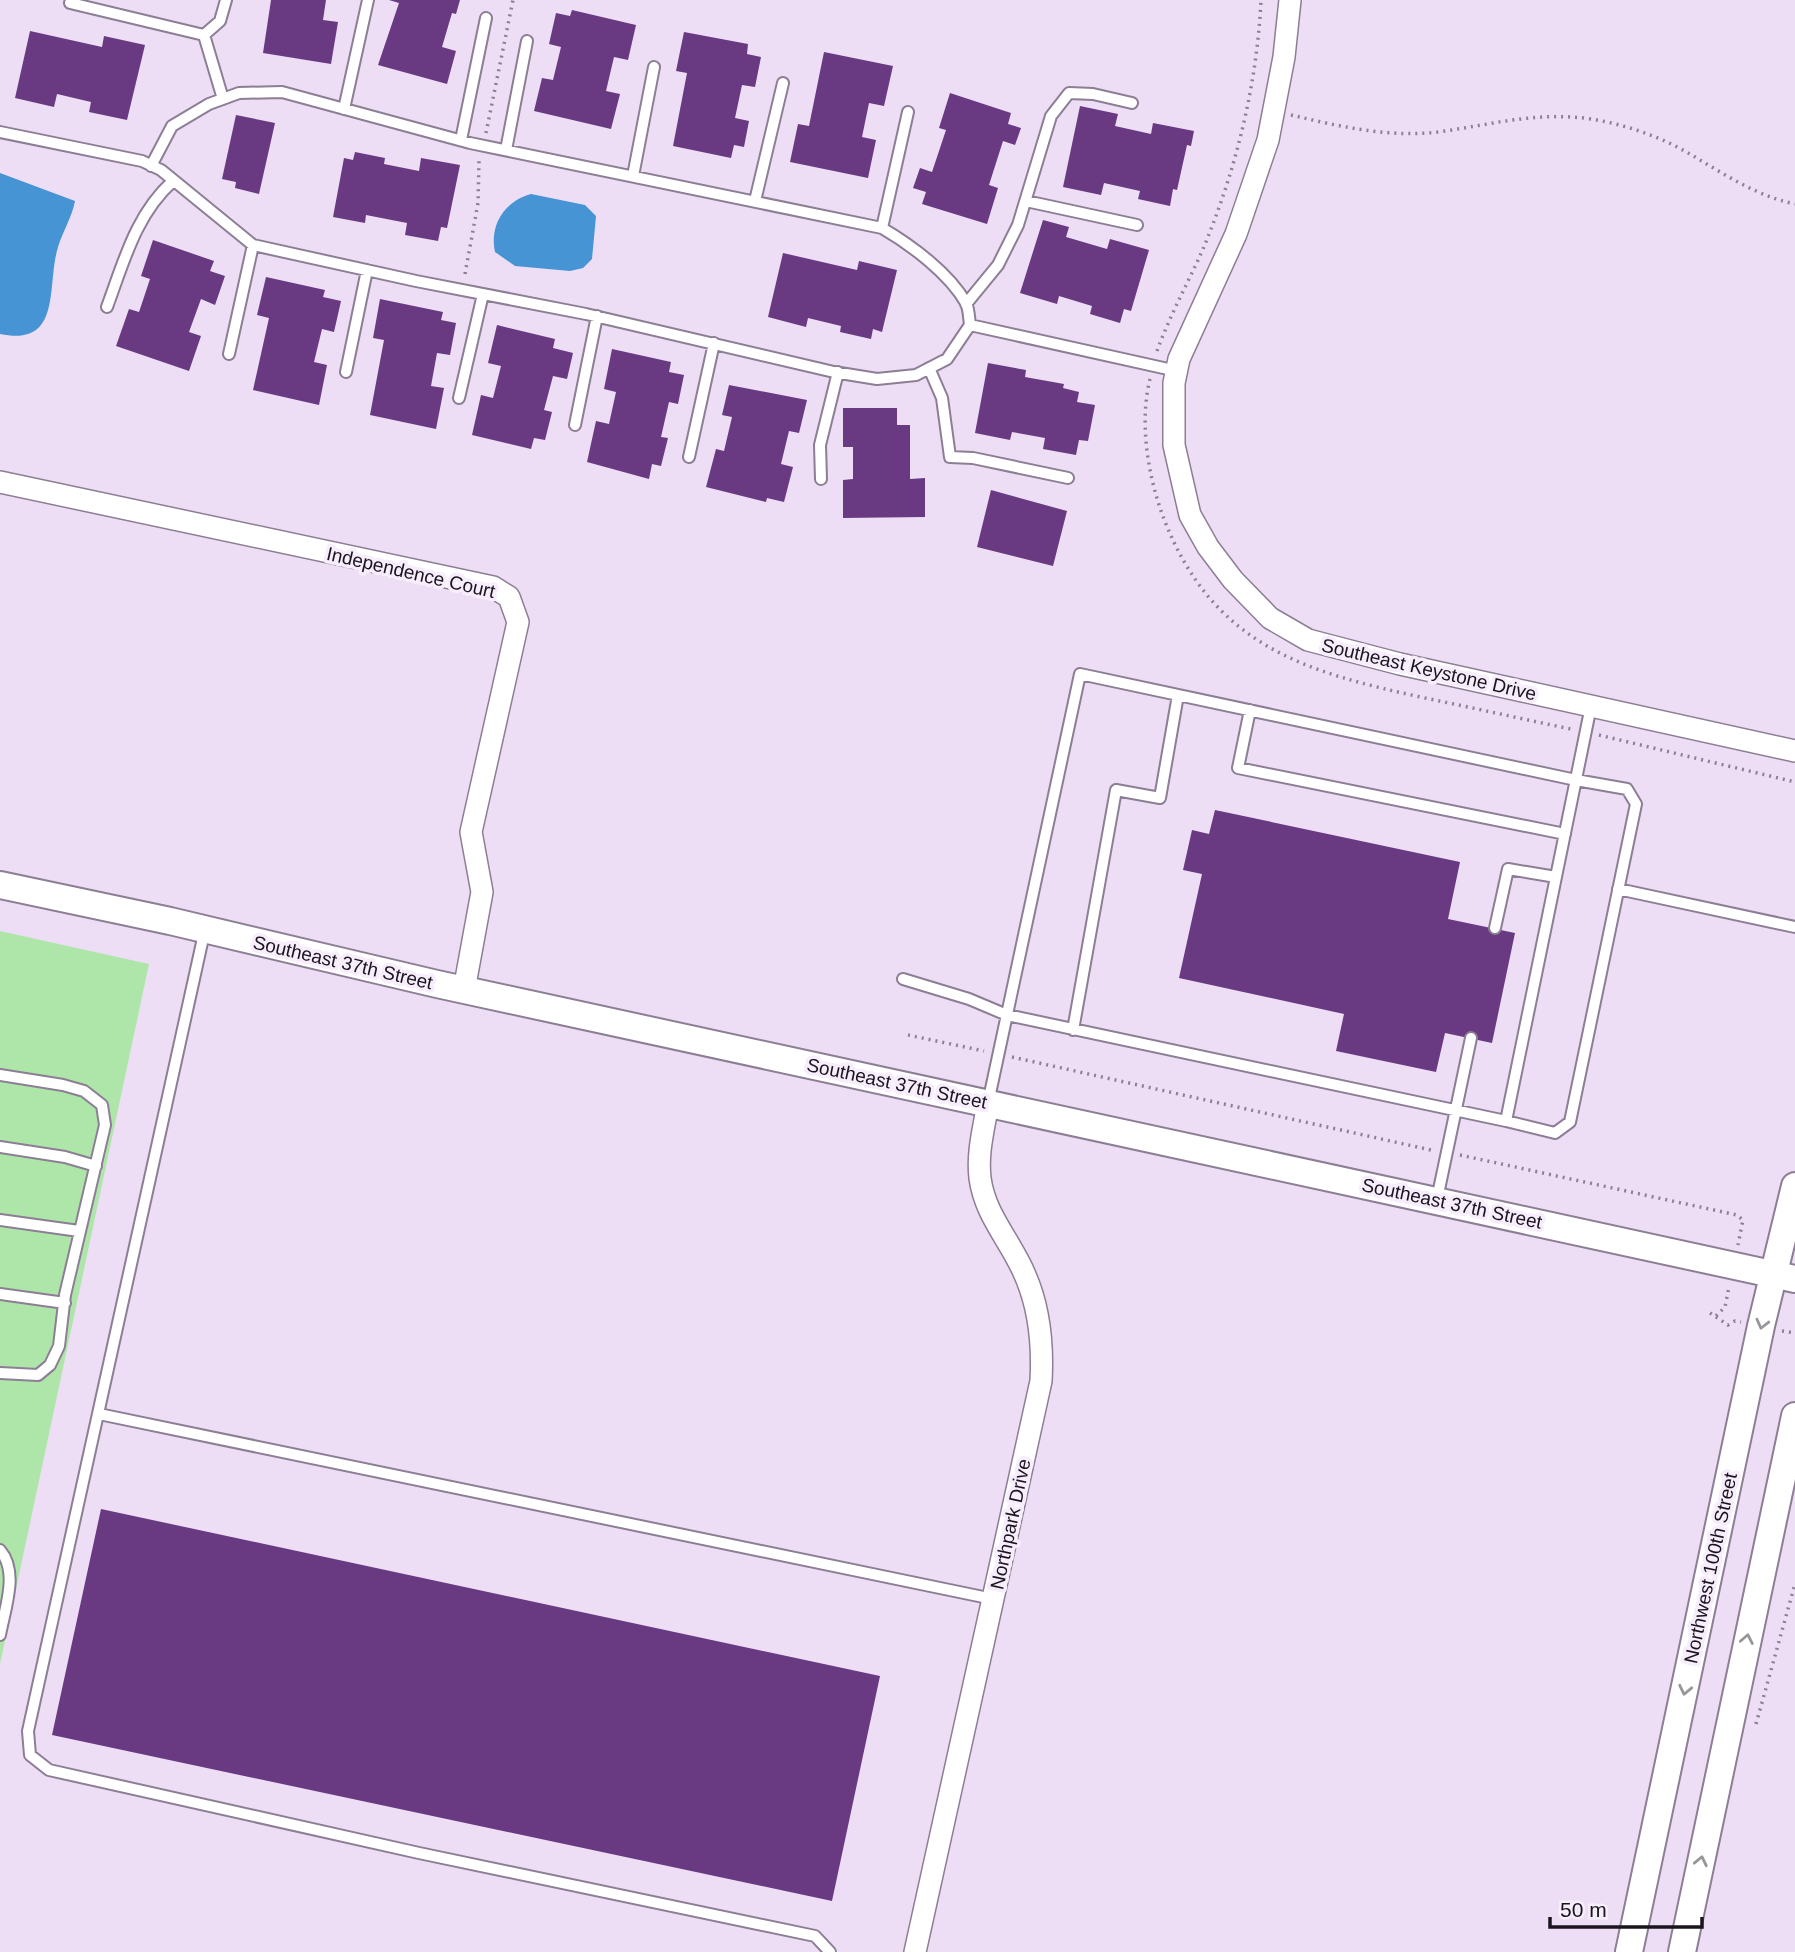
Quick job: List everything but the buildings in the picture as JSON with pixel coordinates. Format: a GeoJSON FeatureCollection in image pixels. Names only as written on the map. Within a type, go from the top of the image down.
{"type":"FeatureCollection","features":[{"type":"Feature","properties":{"kind":"street","name":"Southeast Keystone Drive"},"geometry":{"type":"LineString","coordinates":[[1290,0],[1284,57],[1274,111],[1252,192],[1214,287],[1193,327],[1177,371],[1174,446],[1190,515],[1208,547],[1233,580],[1270,618],[1308,640],[1400,664],[1795,751]]}},
{"type":"Feature","properties":{"kind":"street","name":"Independence Court"},"geometry":{"type":"LineString","coordinates":[[0,482],[493,587],[509,597],[518,622],[471,832],[482,892],[464,990]]}},
{"type":"Feature","properties":{"kind":"street","name":"Southeast 37th Street"},"geometry":{"type":"LineString","coordinates":[[0,885],[205,929],[464,990],[1437,1199],[1785,1277]]}},
{"type":"Feature","properties":{"kind":"street","name":"Northpark Drive"},"geometry":{"type":"LineString","coordinates":[[915,1952],[1041,1381],[1043,1345],[1026,1276],[998,1229],[980,1181],[978,1157],[988,1103]]}},
{"type":"Feature","properties":{"kind":"street","name":"Northwest 100th Street"},"geometry":{"type":"LineString","coordinates":[[1629,1952],[1761,1326],[1785,1277],[1795,1186]]}},
{"type":"Feature","properties":{"kind":"street"},"geometry":{"type":"LineString","coordinates":[[1682,1952],[1795,1416]]}},
{"type":"Feature","properties":{"kind":"lane"},"geometry":{"type":"LineString","coordinates":[[204,35],[220,21],[226,0]]}},
{"type":"Feature","properties":{"kind":"lane"},"geometry":{"type":"LineString","coordinates":[[344,109],[368,0]]}},
{"type":"Feature","properties":{"kind":"lane"},"geometry":{"type":"LineString","coordinates":[[69,3],[204,35]]}},
{"type":"Feature","properties":{"kind":"lane"},"geometry":{"type":"LineString","coordinates":[[461,140],[486,18]]}},
{"type":"Feature","properties":{"kind":"lane"},"geometry":{"type":"LineString","coordinates":[[204,35],[223,99]]}},
{"type":"Feature","properties":{"kind":"lane"},"geometry":{"type":"LineString","coordinates":[[506,150],[527,41]]}},
{"type":"Feature","properties":{"kind":"lane"},"geometry":{"type":"LineString","coordinates":[[633,176],[653,67]]}},
{"type":"Feature","properties":{"kind":"lane"},"geometry":{"type":"LineString","coordinates":[[755,201],[783,83]]}},
{"type":"Feature","properties":{"kind":"lane"},"geometry":{"type":"LineString","coordinates":[[0,132],[142,161],[173,181],[253,245],[597,316],[838,372],[877,379],[916,375],[947,359],[970,325],[966,304],[912,245],[882,228],[461,140],[282,92],[239,93],[172,126],[152,166]]}},
{"type":"Feature","properties":{"kind":"lane"},"geometry":{"type":"LineString","coordinates":[[966,304],[998,265],[1026,201],[1051,116],[1069,93],[1093,94],[1132,103]]}},
{"type":"Feature","properties":{"kind":"lane"},"geometry":{"type":"LineString","coordinates":[[882,228],[908,112]]}},
{"type":"Feature","properties":{"kind":"lane"},"geometry":{"type":"LineString","coordinates":[[107,307],[137,226],[155,197],[173,181]]}},
{"type":"Feature","properties":{"kind":"lane"},"geometry":{"type":"LineString","coordinates":[[1026,201],[1137,225]]}},
{"type":"Feature","properties":{"kind":"lane"},"geometry":{"type":"LineString","coordinates":[[229,354],[253,245]]}},
{"type":"Feature","properties":{"kind":"lane"},"geometry":{"type":"LineString","coordinates":[[346,372],[367,270]]}},
{"type":"Feature","properties":{"kind":"lane"},"geometry":{"type":"LineString","coordinates":[[459,398],[483,294]]}},
{"type":"Feature","properties":{"kind":"lane"},"geometry":{"type":"LineString","coordinates":[[575,425],[597,316]]}},
{"type":"Feature","properties":{"kind":"lane"},"geometry":{"type":"LineString","coordinates":[[970,325],[1177,371]]}},
{"type":"Feature","properties":{"kind":"lane"},"geometry":{"type":"LineString","coordinates":[[689,457],[713,343]]}},
{"type":"Feature","properties":{"kind":"lane"},"geometry":{"type":"LineString","coordinates":[[929,369],[942,398],[950,457],[973,458],[1068,478]]}},
{"type":"Feature","properties":{"kind":"lane"},"geometry":{"type":"LineString","coordinates":[[821,479],[820,445],[838,372]]}},
{"type":"Feature","properties":{"kind":"lane"},"geometry":{"type":"LineString","coordinates":[[903,979],[969,999],[1007,1015],[1555,1133],[1570,1122],[1636,804],[1626,789],[1080,674],[1007,1015],[999,1055],[988,1103]]}},
{"type":"Feature","properties":{"kind":"lane"},"geometry":{"type":"LineString","coordinates":[[1073,1030],[1116,790],[1160,799],[1178,695]]}},
{"type":"Feature","properties":{"kind":"lane"},"geometry":{"type":"LineString","coordinates":[[1506,1121],[1591,706]]}},
{"type":"Feature","properties":{"kind":"lane"},"geometry":{"type":"LineString","coordinates":[[1250,710],[1238,768],[1564,834]]}},
{"type":"Feature","properties":{"kind":"lane"},"geometry":{"type":"LineString","coordinates":[[1495,928],[1508,869],[1556,877]]}},
{"type":"Feature","properties":{"kind":"lane"},"geometry":{"type":"LineString","coordinates":[[1618,889],[1795,928]]}},
{"type":"Feature","properties":{"kind":"lane"},"geometry":{"type":"LineString","coordinates":[[205,929],[28,1731],[30,1755],[49,1770],[419,1853],[815,1936],[831,1952]]}},
{"type":"Feature","properties":{"kind":"lane"},"geometry":{"type":"LineString","coordinates":[[1437,1199],[1471,1038]]}},
{"type":"Feature","properties":{"kind":"lane"},"geometry":{"type":"LineString","coordinates":[[0,1075],[84,1091],[102,1105],[105,1125],[79,1231],[59,1346],[50,1365],[38,1375],[0,1373]]}},
{"type":"Feature","properties":{"kind":"lane"},"geometry":{"type":"LineString","coordinates":[[0,1147],[65,1157],[96,1166]]}},
{"type":"Feature","properties":{"kind":"lane"},"geometry":{"type":"LineString","coordinates":[[0,1220],[79,1231]]}},
{"type":"Feature","properties":{"kind":"lane"},"geometry":{"type":"LineString","coordinates":[[0,1294],[65,1303]]}},
{"type":"Feature","properties":{"kind":"lane"},"geometry":{"type":"LineString","coordinates":[[99,1414],[993,1599]]}},
{"type":"Feature","properties":{"kind":"lane"},"geometry":{"type":"LineString","coordinates":[[0,1550],[9,1560],[10,1583],[0,1635]]}},
{"type":"Feature","properties":{"kind":"path"},"geometry":{"type":"LineString","coordinates":[[1261,0],[1248,106],[1217,214],[1174,305],[1147,390],[1146,431],[1158,503],[1187,565],[1231,619],[1286,658],[1328,675],[1795,782]]}},
{"type":"Feature","properties":{"kind":"path"},"geometry":{"type":"LineString","coordinates":[[1248,106],[1375,132],[1435,133],[1518,117],[1556,115],[1591,119],[1650,135],[1752,190],[1795,204]]}},
{"type":"Feature","properties":{"kind":"path"},"geometry":{"type":"LineString","coordinates":[[908,1035],[1737,1215],[1743,1220]]}},
{"type":"Feature","properties":{"kind":"path"},"geometry":{"type":"LineString","coordinates":[[1710,1313],[1716,1316],[1725,1307],[1734,1265]]}},
{"type":"Feature","properties":{"kind":"path"},"geometry":{"type":"LineString","coordinates":[[1788,1332],[1795,1333]]}},
{"type":"Feature","properties":{"kind":"path"},"geometry":{"type":"LineString","coordinates":[[1753,1734],[1795,1584]]}},
{"type":"Feature","properties":{"kind":"green space"},"geometry":{"type":"Polygon","coordinates":[[[0,931],[149,964],[0,1664],[0,931]]]}},
{"type":"Feature","properties":{"kind":"water"},"geometry":{"type":"Polygon","coordinates":[[[0,173],[75,201],[58,247],[48,310],[43,322],[34,331],[20,336],[0,334],[0,173]]]}},
{"type":"Feature","properties":{"kind":"water"},"geometry":{"type":"Polygon","coordinates":[[[531,194],[585,205],[596,216],[592,259],[583,268],[570,271],[515,266],[495,252],[494,233],[501,216],[514,202],[531,194]]]}}]}
